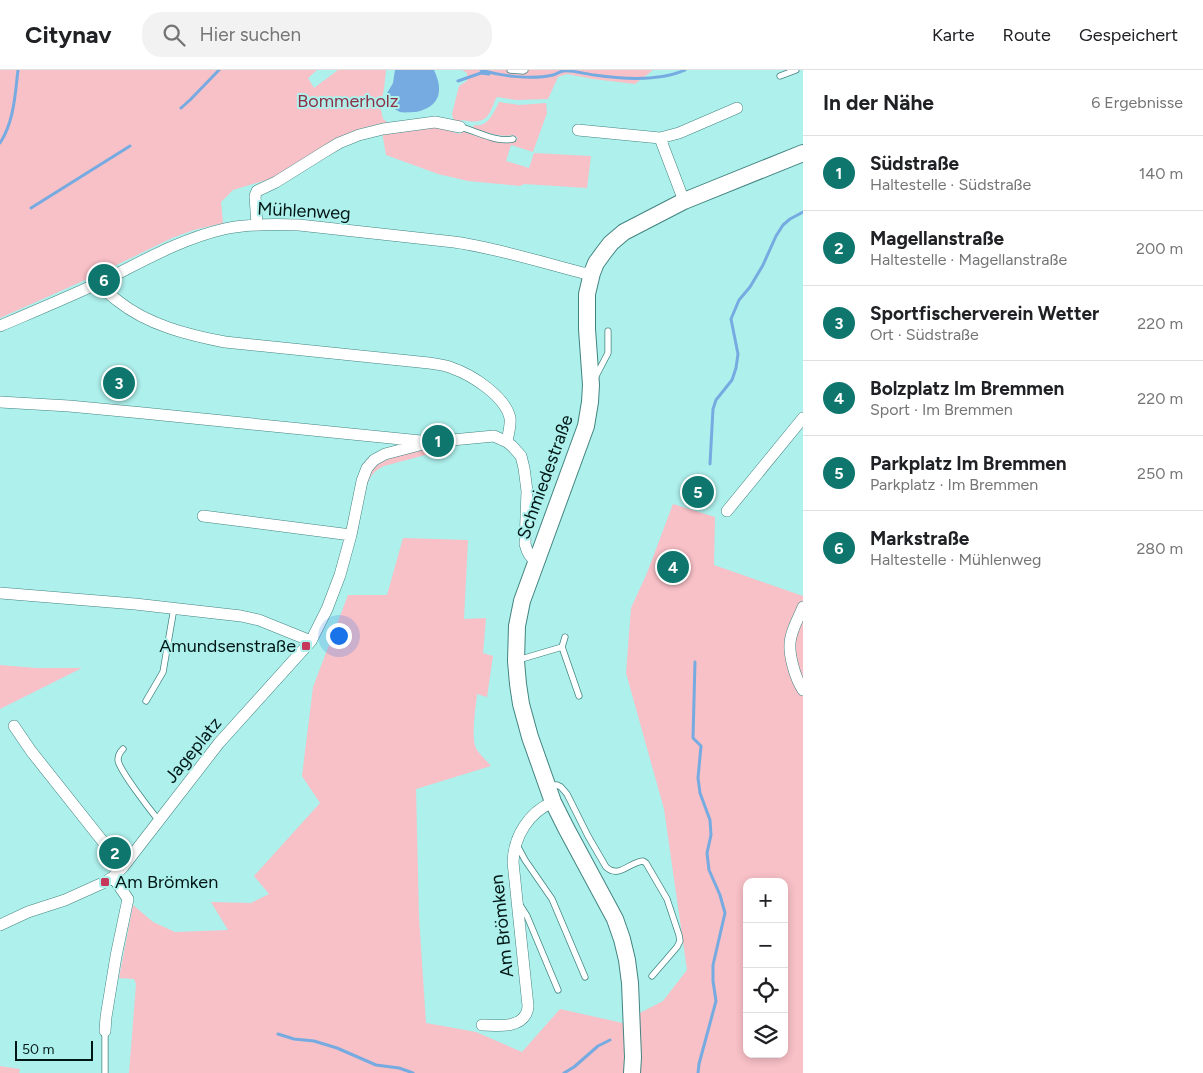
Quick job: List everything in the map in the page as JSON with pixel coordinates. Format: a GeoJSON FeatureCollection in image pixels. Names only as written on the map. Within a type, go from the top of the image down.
{"type":"FeatureCollection","features":[{"type":"Feature","properties":{"kind":"main road","name":"Schmiedestraße"},"geometry":{"type":"LineString","coordinates":[[632,1073],[630,983],[622,939],[615,920],[553,802],[530,737],[518,684],[516,661],[517,626],[528,584],[583,436],[589,409],[591,385],[587,329],[587,294],[596,263],[617,237],[631,228],[684,201],[803,153]]}},
{"type":"Feature","properties":{"kind":"street"},"geometry":{"type":"LineString","coordinates":[[578,130],[660,138],[737,108]]}},
{"type":"Feature","properties":{"kind":"street"},"geometry":{"type":"LineString","coordinates":[[257,225],[255,196],[258,191],[339,143],[376,131],[435,122],[460,127]]}},
{"type":"Feature","properties":{"kind":"street"},"geometry":{"type":"LineString","coordinates":[[660,138],[684,201]]}},
{"type":"Feature","properties":{"kind":"street","name":"Mühlenweg"},"geometry":{"type":"LineString","coordinates":[[0,326],[98,283],[180,243],[224,229],[257,225],[308,226],[472,244],[583,273],[592,273]]}},
{"type":"Feature","properties":{"kind":"street"},"geometry":{"type":"LineString","coordinates":[[98,283],[118,301],[139,314],[175,330],[210,339],[429,363],[453,368],[474,378],[493,393],[505,407],[510,418],[507,442]]}},
{"type":"Feature","properties":{"kind":"street"},"geometry":{"type":"LineString","coordinates":[[0,402],[69,406],[431,442],[494,436],[507,442],[520,456],[526,482],[525,544],[532,559],[536,561]]}},
{"type":"Feature","properties":{"kind":"street"},"geometry":{"type":"LineString","coordinates":[[727,510],[803,418]]}},
{"type":"Feature","properties":{"kind":"street","name":"Jageplatz"},"geometry":{"type":"LineString","coordinates":[[0,925],[105,882],[123,867],[219,743],[311,641],[334,593],[346,556],[362,481],[370,464],[385,454],[431,442]]}},
{"type":"Feature","properties":{"kind":"street"},"geometry":{"type":"LineString","coordinates":[[203,516],[351,535]]}},
{"type":"Feature","properties":{"kind":"street"},"geometry":{"type":"LineString","coordinates":[[0,593],[174,608],[251,618],[311,641]]}},
{"type":"Feature","properties":{"kind":"street"},"geometry":{"type":"LineString","coordinates":[[803,607],[791,635],[789,645],[798,682],[803,690]]}},
{"type":"Feature","properties":{"kind":"street"},"geometry":{"type":"LineString","coordinates":[[14,726],[32,752],[123,867]]}},
{"type":"Feature","properties":{"kind":"street","name":"Am Brömken"},"geometry":{"type":"LineString","coordinates":[[482,1026],[515,1024],[526,1014],[528,1006],[513,862],[516,843],[523,829],[533,816],[553,802]]}},
{"type":"Feature","properties":{"kind":"street"},"geometry":{"type":"LineString","coordinates":[[105,1031],[116,956],[128,899],[113,877]]}},
{"type":"Feature","properties":{"kind":"lane"},"geometry":{"type":"LineString","coordinates":[[510,70],[525,70]]}},
{"type":"Feature","properties":{"kind":"lane"},"geometry":{"type":"LineString","coordinates":[[780,76],[796,70]]}},
{"type":"Feature","properties":{"kind":"lane"},"geometry":{"type":"LineString","coordinates":[[460,127],[501,140],[513,138]]}},
{"type":"Feature","properties":{"kind":"lane"},"geometry":{"type":"LineString","coordinates":[[591,385],[608,353],[608,331]]}},
{"type":"Feature","properties":{"kind":"lane"},"geometry":{"type":"LineString","coordinates":[[146,701],[163,672],[174,608]]}},
{"type":"Feature","properties":{"kind":"lane"},"geometry":{"type":"LineString","coordinates":[[565,637],[562,647],[579,696]]}},
{"type":"Feature","properties":{"kind":"lane"},"geometry":{"type":"LineString","coordinates":[[516,661],[562,647]]}},
{"type":"Feature","properties":{"kind":"lane"},"geometry":{"type":"LineString","coordinates":[[123,749],[119,755],[118,762],[159,821]]}},
{"type":"Feature","properties":{"kind":"lane"},"geometry":{"type":"LineString","coordinates":[[547,785],[557,785],[564,790],[606,867],[614,872],[643,861],[646,863],[667,900],[680,941],[652,976]]}},
{"type":"Feature","properties":{"kind":"lane"},"geometry":{"type":"LineString","coordinates":[[516,843],[525,860],[552,899],[586,977]]}},
{"type":"Feature","properties":{"kind":"lane"},"geometry":{"type":"LineString","coordinates":[[517,901],[527,916],[558,990]]}},
{"type":"Feature","properties":{"kind":"lane"},"geometry":{"type":"LineString","coordinates":[[105,1031],[105,1073]]}},
{"type":"Feature","properties":{"kind":"green space","name":"Bommerholz"},"geometry":{"type":"Polygon","coordinates":[[[0,70],[317,70],[308,78],[314,88],[338,70],[386,70],[380,106],[383,119],[388,125],[383,123],[359,129],[273,178],[233,190],[221,202],[223,223],[172,238],[92,277],[0,318],[0,70]]]}},
{"type":"Feature","properties":{"kind":"green space"},"geometry":{"type":"Polygon","coordinates":[[[462,70],[653,70],[635,84],[567,74],[558,77],[548,99],[517,100],[497,97],[485,119],[474,122],[461,120],[460,124],[454,120],[452,114],[459,86],[467,81],[467,73],[462,70]]]}},
{"type":"Feature","properties":{"kind":"green space"},"geometry":{"type":"Polygon","coordinates":[[[499,102],[519,105],[546,103],[547,113],[533,152],[511,145],[506,161],[529,168],[534,153],[591,156],[587,188],[524,184],[520,186],[468,181],[438,174],[386,155],[382,132],[437,127],[460,134],[462,131],[497,141],[512,141],[518,138],[513,135],[498,135],[473,128],[474,125],[487,122],[499,102]]]}},
{"type":"Feature","properties":{"kind":"green space"},"geometry":{"type":"Polygon","coordinates":[[[429,448],[429,454],[380,468],[371,476],[365,492],[368,476],[378,464],[395,456],[429,448]]]}},
{"type":"Feature","properties":{"kind":"green space"},"geometry":{"type":"Polygon","coordinates":[[[673,504],[715,517],[714,565],[803,596],[803,1073],[635,1073],[636,1015],[663,1001],[687,970],[664,809],[626,673],[631,608],[647,573],[673,504]]]}},
{"type":"Feature","properties":{"kind":"green space"},"geometry":{"type":"Polygon","coordinates":[[[403,538],[468,540],[464,619],[486,618],[483,653],[493,656],[487,697],[477,694],[474,731],[477,750],[491,766],[416,789],[419,917],[426,1023],[476,1032],[522,1052],[560,1009],[627,1024],[627,1073],[129,1073],[136,984],[134,979],[119,978],[133,905],[153,922],[175,932],[228,930],[211,902],[251,903],[269,894],[254,876],[320,803],[302,776],[313,687],[348,595],[387,595],[403,538]]]}},
{"type":"Feature","properties":{"kind":"green space"},"geometry":{"type":"Polygon","coordinates":[[[0,665],[36,668],[82,668],[0,709],[0,665]]]}},
{"type":"Feature","properties":{"kind":"green space"},"geometry":{"type":"Polygon","coordinates":[[[0,1066],[20,1069],[19,1073],[0,1073],[0,1066]]]}},
{"type":"Feature","properties":{"kind":"water"},"geometry":{"type":"Polygon","coordinates":[[[395,70],[434,70],[439,85],[438,97],[435,102],[424,110],[416,112],[400,112],[386,103],[386,95],[393,83],[395,70]]]}},
{"type":"Feature","properties":{"kind":"waterway"},"geometry":{"type":"LineString","coordinates":[[0,143],[11,117],[18,70]]}},
{"type":"Feature","properties":{"kind":"waterway"},"geometry":{"type":"LineString","coordinates":[[181,108],[219,70]]}},
{"type":"Feature","properties":{"kind":"waterway"},"geometry":{"type":"LineString","coordinates":[[481,70],[507,76],[545,76],[567,71],[628,78],[652,78],[675,74],[685,70]]}},
{"type":"Feature","properties":{"kind":"waterway"},"geometry":{"type":"LineString","coordinates":[[458,81],[481,73],[489,74]]}},
{"type":"Feature","properties":{"kind":"waterway"},"geometry":{"type":"LineString","coordinates":[[31,208],[130,146]]}},
{"type":"Feature","properties":{"kind":"waterway"},"geometry":{"type":"LineString","coordinates":[[710,464],[713,409],[716,400],[732,380],[736,368],[738,354],[731,319],[739,300],[750,287],[763,265],[783,225],[803,212]]}},
{"type":"Feature","properties":{"kind":"waterway"},"geometry":{"type":"LineString","coordinates":[[695,662],[693,738],[701,746],[698,778],[700,793],[710,820],[711,835],[707,853],[709,870],[720,895],[725,913],[713,965],[716,1001],[698,1073]]}},
{"type":"Feature","properties":{"kind":"waterway"},"geometry":{"type":"LineString","coordinates":[[278,1034],[294,1039],[314,1041],[337,1048],[376,1065],[399,1068],[413,1073]]}},
{"type":"Feature","properties":{"kind":"waterway"},"geometry":{"type":"LineString","coordinates":[[564,1073],[574,1067],[598,1046],[610,1040]]}},
{"type":"Feature","properties":{"kind":"place","name":"Markstraße"},"geometry":{"type":"Point","coordinates":[104,280]}},
{"type":"Feature","properties":{"kind":"place","name":"Sportfischerverein Wetter"},"geometry":{"type":"Point","coordinates":[119,383]}},
{"type":"Feature","properties":{"kind":"place","name":"Südstraße"},"geometry":{"type":"Point","coordinates":[438,441]}},
{"type":"Feature","properties":{"kind":"place","name":"Parkplatz Im Bremmen"},"geometry":{"type":"Point","coordinates":[698,492]}},
{"type":"Feature","properties":{"kind":"place","name":"Bolzplatz Im Bremmen"},"geometry":{"type":"Point","coordinates":[673,567]}},
{"type":"Feature","properties":{"kind":"place","name":"Amundsenstraße"},"geometry":{"type":"Point","coordinates":[306,646]}},
{"type":"Feature","properties":{"kind":"place","name":"Magellanstraße"},"geometry":{"type":"Point","coordinates":[115,853]}},
{"type":"Feature","properties":{"kind":"place","name":"Am Brömken"},"geometry":{"type":"Point","coordinates":[105,882]}}]}
